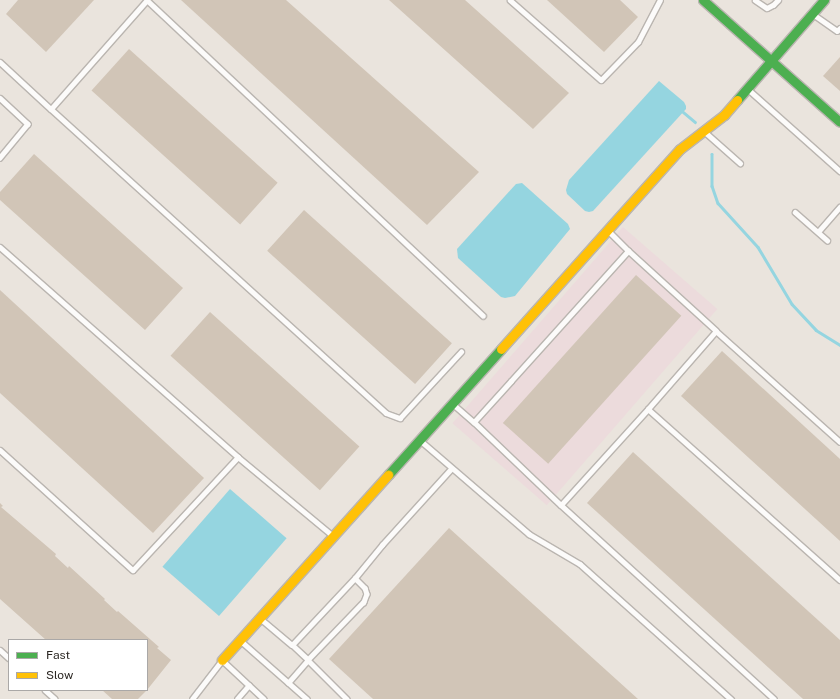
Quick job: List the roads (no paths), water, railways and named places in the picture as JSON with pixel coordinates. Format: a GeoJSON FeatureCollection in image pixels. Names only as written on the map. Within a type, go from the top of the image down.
{"type":"FeatureCollection","features":[{"type":"Feature","properties":{"kind":"street"},"geometry":{"type":"LineString","coordinates":[[703,0],[840,122]]}},
{"type":"Feature","properties":{"kind":"street"},"geometry":{"type":"LineString","coordinates":[[222,660],[680,150],[724,115],[770,60],[824,0]]}},
{"type":"Feature","properties":{"kind":"lane"},"geometry":{"type":"LineString","coordinates":[[51,109],[147,0],[483,316]]}},
{"type":"Feature","properties":{"kind":"lane"},"geometry":{"type":"LineString","coordinates":[[510,0],[601,80],[638,42],[660,0]]}},
{"type":"Feature","properties":{"kind":"lane"},"geometry":{"type":"LineString","coordinates":[[755,0],[767,8],[778,0]]}},
{"type":"Feature","properties":{"kind":"lane"},"geometry":{"type":"LineString","coordinates":[[812,13],[837,31],[840,28]]}},
{"type":"Feature","properties":{"kind":"lane"},"geometry":{"type":"LineString","coordinates":[[0,62],[386,413],[400,418],[461,352]]}},
{"type":"Feature","properties":{"kind":"lane"},"geometry":{"type":"LineString","coordinates":[[747,88],[840,171]]}},
{"type":"Feature","properties":{"kind":"lane"},"geometry":{"type":"LineString","coordinates":[[0,98],[28,124],[0,158]]}},
{"type":"Feature","properties":{"kind":"lane"},"geometry":{"type":"LineString","coordinates":[[704,131],[740,163]]}},
{"type":"Feature","properties":{"kind":"lane"},"geometry":{"type":"LineString","coordinates":[[818,232],[840,207]]}},
{"type":"Feature","properties":{"kind":"lane"},"geometry":{"type":"LineString","coordinates":[[795,212],[828,240]]}},
{"type":"Feature","properties":{"kind":"lane"},"geometry":{"type":"LineString","coordinates":[[607,231],[840,442]]}},
{"type":"Feature","properties":{"kind":"lane"},"geometry":{"type":"LineString","coordinates":[[0,247],[238,457],[333,536]]}},
{"type":"Feature","properties":{"kind":"lane"},"geometry":{"type":"LineString","coordinates":[[474,422],[628,251]]}},
{"type":"Feature","properties":{"kind":"lane"},"geometry":{"type":"LineString","coordinates":[[561,504],[648,409],[716,331]]}},
{"type":"Feature","properties":{"kind":"lane"},"geometry":{"type":"LineString","coordinates":[[452,403],[774,699]]}},
{"type":"Feature","properties":{"kind":"lane"},"geometry":{"type":"LineString","coordinates":[[648,409],[840,580]]}},
{"type":"Feature","properties":{"kind":"lane"},"geometry":{"type":"LineString","coordinates":[[419,440],[528,534],[580,564],[731,699]]}},
{"type":"Feature","properties":{"kind":"lane"},"geometry":{"type":"LineString","coordinates":[[0,450],[134,570],[238,457]]}},
{"type":"Feature","properties":{"kind":"lane"},"geometry":{"type":"LineString","coordinates":[[292,645],[355,578],[382,545],[451,469]]}},
{"type":"Feature","properties":{"kind":"lane"},"geometry":{"type":"LineString","coordinates":[[288,683],[364,602],[367,594],[365,588],[355,578]]}},
{"type":"Feature","properties":{"kind":"lane"},"geometry":{"type":"LineString","coordinates":[[259,618],[292,645],[347,699]]}},
{"type":"Feature","properties":{"kind":"lane"},"geometry":{"type":"LineString","coordinates":[[239,640],[307,699]]}},
{"type":"Feature","properties":{"kind":"lane"},"geometry":{"type":"LineString","coordinates":[[0,650],[8,657]]}},
{"type":"Feature","properties":{"kind":"lane"},"geometry":{"type":"LineString","coordinates":[[192,699],[222,660],[264,699]]}},
{"type":"Feature","properties":{"kind":"lane"},"geometry":{"type":"LineString","coordinates":[[237,699],[250,685]]}},
{"type":"Feature","properties":{"kind":"lane"},"geometry":{"type":"LineString","coordinates":[[46,691],[55,699]]}},
{"type":"Feature","properties":{"kind":"water"},"geometry":{"type":"Polygon","coordinates":[[[659,81],[684,102],[686,109],[593,211],[585,211],[567,194],[566,190],[569,180],[659,81]]]}},
{"type":"Feature","properties":{"kind":"water"},"geometry":{"type":"Polygon","coordinates":[[[522,183],[568,224],[570,229],[515,296],[505,298],[501,297],[458,258],[457,249],[516,184],[522,183]]]}},
{"type":"Feature","properties":{"kind":"water"},"geometry":{"type":"Polygon","coordinates":[[[230,489],[287,538],[219,616],[162,567],[230,489]]]}},
{"type":"Feature","properties":{"kind":"waterway"},"geometry":{"type":"LineString","coordinates":[[682,111],[695,122]]}},
{"type":"Feature","properties":{"kind":"waterway"},"geometry":{"type":"LineString","coordinates":[[712,154],[712,186],[718,203],[758,247],[792,304],[816,330],[840,345]]}}]}
